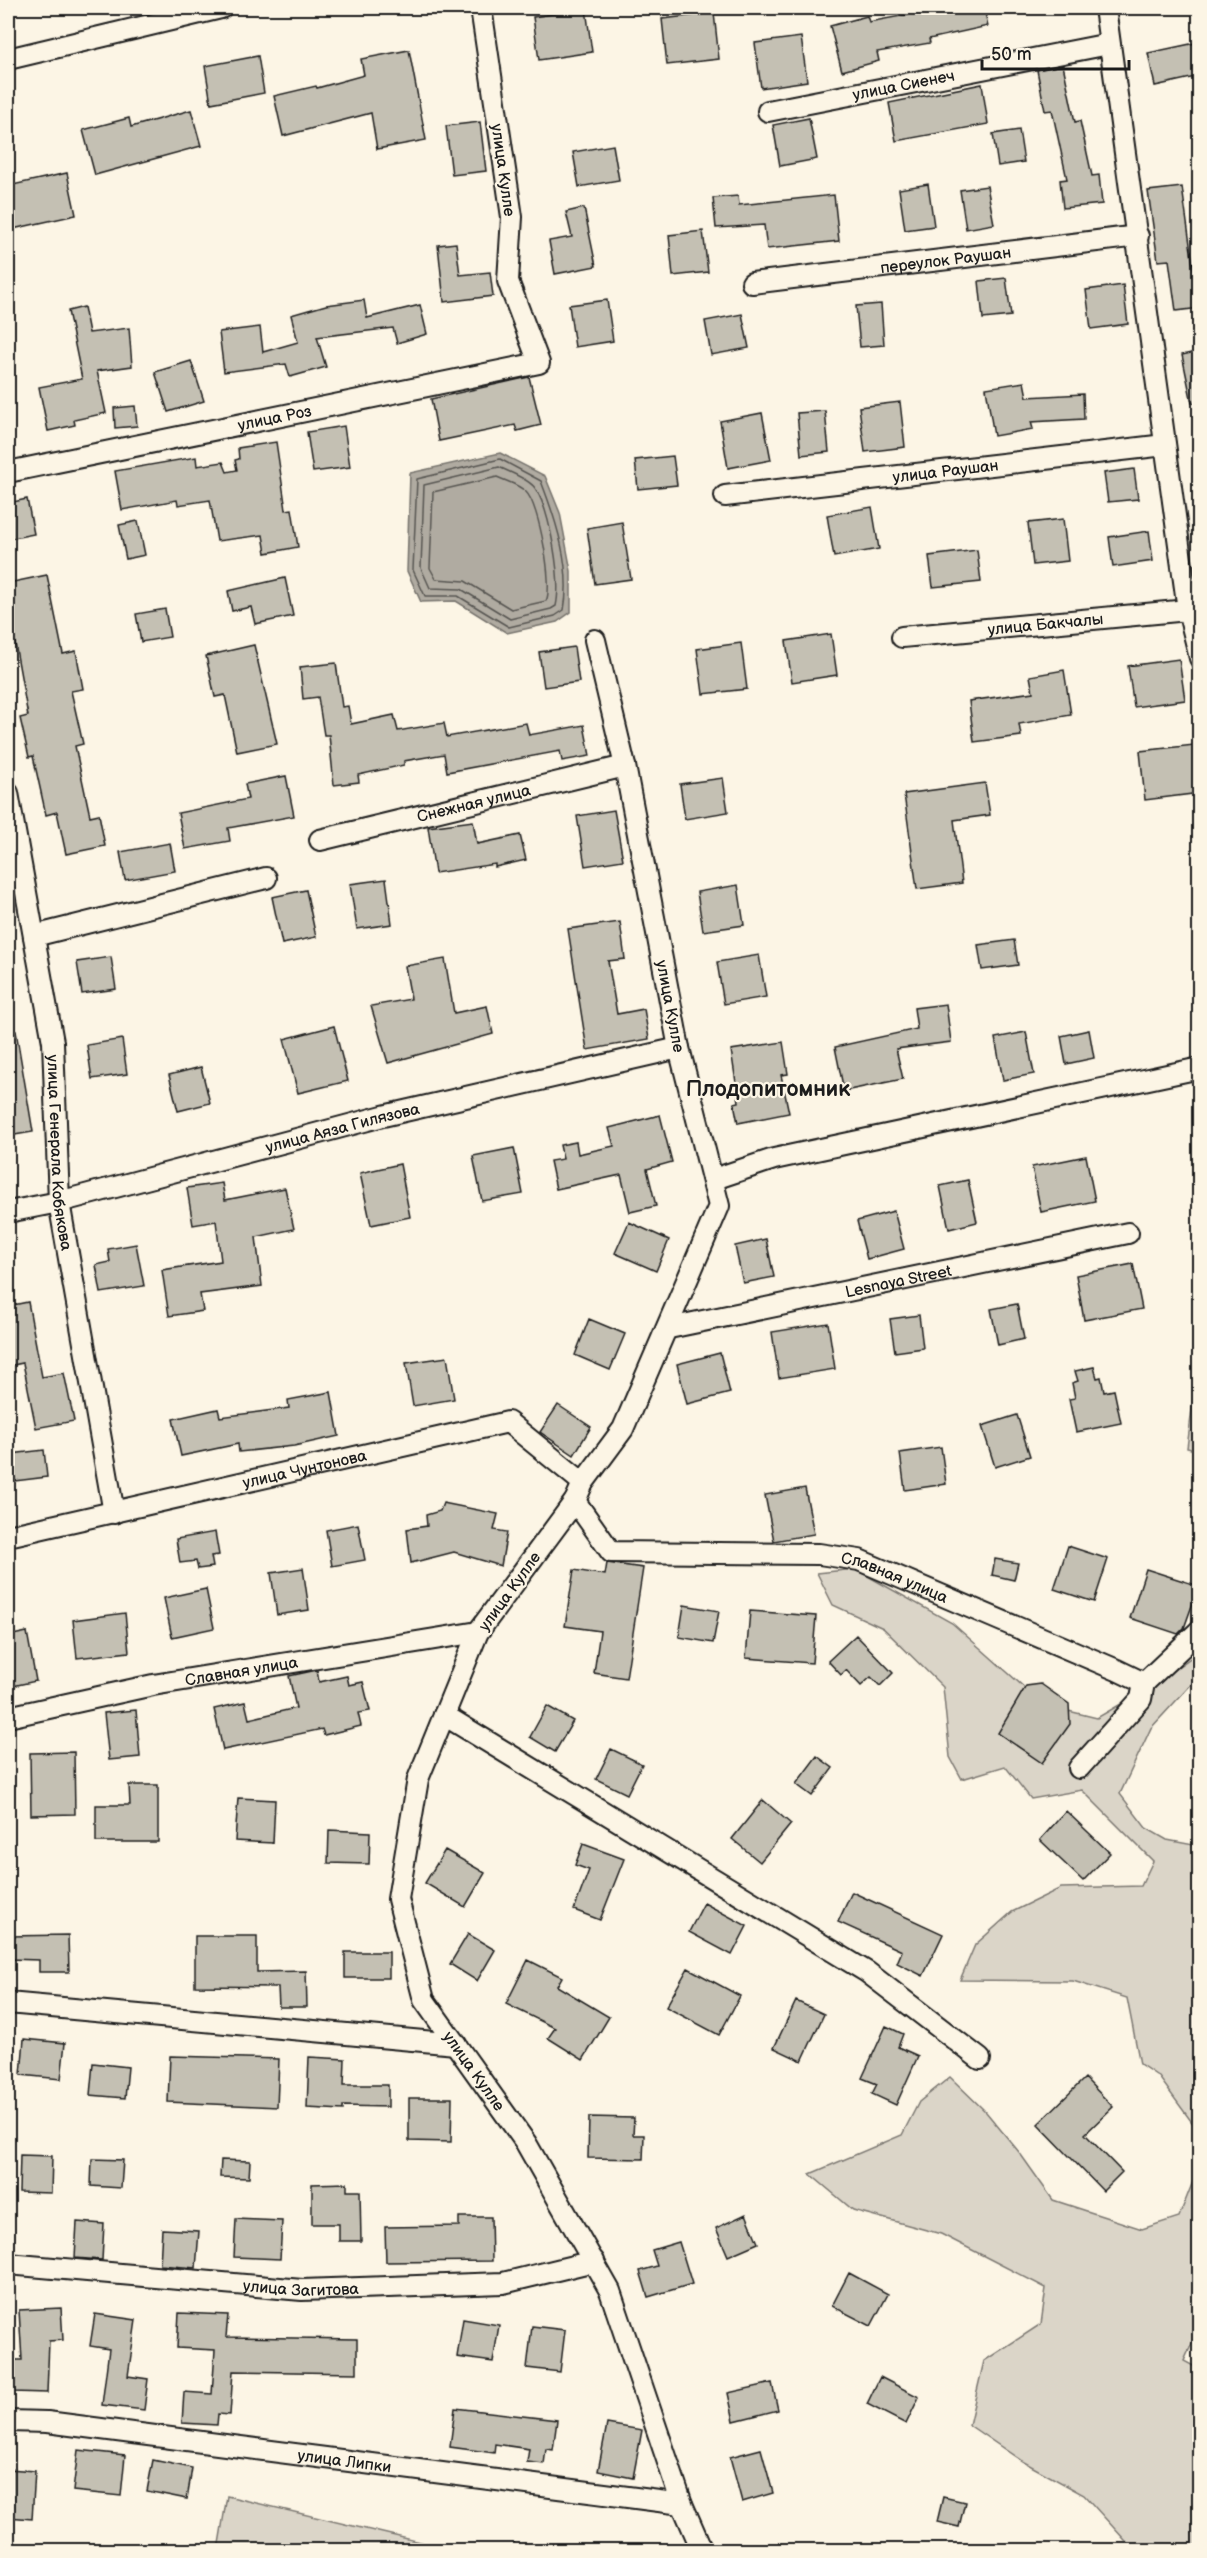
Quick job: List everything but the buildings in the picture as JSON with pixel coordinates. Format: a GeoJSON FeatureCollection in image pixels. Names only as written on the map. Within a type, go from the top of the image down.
{"type":"FeatureCollection","features":[{"type":"Feature","properties":{"kind":"street"},"geometry":{"type":"LineString","coordinates":[[8,59],[221,8]]}},
{"type":"Feature","properties":{"kind":"street","name":"улица Кулле"},"geometry":{"type":"LineString","coordinates":[[481,8],[512,217],[508,282],[539,363]]}},
{"type":"Feature","properties":{"kind":"street"},"geometry":{"type":"LineString","coordinates":[[1105,8],[1188,610],[1200,658]]}},
{"type":"Feature","properties":{"kind":"street","name":"улица Сиенеч"},"geometry":{"type":"LineString","coordinates":[[768,111],[1109,44]]}},
{"type":"Feature","properties":{"kind":"street","name":"переулок Раушан"},"geometry":{"type":"LineString","coordinates":[[752,283],[1138,236]]}},
{"type":"Feature","properties":{"kind":"street","name":"улица Роз"},"geometry":{"type":"LineString","coordinates":[[8,472],[539,363]]}},
{"type":"Feature","properties":{"kind":"street","name":"улица Раушан"},"geometry":{"type":"LineString","coordinates":[[725,496],[1165,445]]}},
{"type":"Feature","properties":{"kind":"street","name":"улица Бакчалы"},"geometry":{"type":"LineString","coordinates":[[902,636],[1188,610]]}},
{"type":"Feature","properties":{"kind":"street","name":"улица Кулле"},"geometry":{"type":"LineString","coordinates":[[595,640],[625,766],[680,1048],[719,1206],[669,1328],[623,1429],[478,1632],[418,1779],[398,1899],[424,2000],[526,2143],[610,2291],[682,2504],[702,2550]]}},
{"type":"Feature","properties":{"kind":"street","name":"Снежная улица"},"geometry":{"type":"LineString","coordinates":[[320,840],[625,766]]}},
{"type":"Feature","properties":{"kind":"street","name":"улица Генерала Кобякова"},"geometry":{"type":"LineString","coordinates":[[8,793],[14,865],[34,936],[53,1042],[59,1202],[114,1513]]}},
{"type":"Feature","properties":{"kind":"street"},"geometry":{"type":"LineString","coordinates":[[34,936],[266,878]]}},
{"type":"Feature","properties":{"kind":"street","name":"улица Аяза Гилязова"},"geometry":{"type":"LineString","coordinates":[[8,1212],[59,1202],[383,1116],[680,1048]]}},
{"type":"Feature","properties":{"kind":"street"},"geometry":{"type":"LineString","coordinates":[[714,1179],[774,1159],[1200,1068]]}},
{"type":"Feature","properties":{"kind":"street","name":"Lesnaya Street"},"geometry":{"type":"LineString","coordinates":[[669,1328],[1128,1233]]}},
{"type":"Feature","properties":{"kind":"street","name":"улица Чунтонова"},"geometry":{"type":"LineString","coordinates":[[8,1536],[508,1422],[579,1492]]}},
{"type":"Feature","properties":{"kind":"street","name":"Славная улица"},"geometry":{"type":"LineString","coordinates":[[579,1492],[611,1552],[819,1554],[859,1560],[1144,1683]]}},
{"type":"Feature","properties":{"kind":"street"},"geometry":{"type":"LineString","coordinates":[[1079,1768],[1141,1699],[1144,1683],[1200,1630]]}},
{"type":"Feature","properties":{"kind":"street","name":"Славная улица"},"geometry":{"type":"LineString","coordinates":[[8,1718],[153,1685],[478,1632]]}},
{"type":"Feature","properties":{"kind":"street"},"geometry":{"type":"LineString","coordinates":[[444,1715],[867,1972],[980,2059]]}},
{"type":"Feature","properties":{"kind":"street"},"geometry":{"type":"LineString","coordinates":[[8,2003],[456,2044]]}},
{"type":"Feature","properties":{"kind":"street","name":"улица Загитова"},"geometry":{"type":"LineString","coordinates":[[8,2264],[302,2290],[503,2283],[594,2261]]}},
{"type":"Feature","properties":{"kind":"street","name":"улица Липки"},"geometry":{"type":"LineString","coordinates":[[8,2421],[46,2422],[682,2504]]}},
{"type":"Feature","properties":{"kind":"shaded area"},"geometry":{"type":"Polygon","coordinates":[[[1199,1355],[1199,1451],[1187,1448],[1199,1355]]]}},
{"type":"Feature","properties":{"kind":"shaded area"},"geometry":{"type":"Polygon","coordinates":[[[855,1569],[952,1623],[1044,1705],[1097,1718],[1145,1690],[1199,1652],[1199,1676],[1151,1728],[1120,1794],[1146,1828],[1167,1840],[1199,1846],[1199,2132],[1159,2077],[1140,2064],[1127,1998],[1073,1981],[960,1980],[975,1945],[1012,1912],[1061,1888],[1141,1886],[1153,1861],[1082,1790],[1031,1799],[1005,1766],[962,1779],[950,1757],[943,1687],[883,1628],[833,1605],[817,1573],[855,1569]]]}},
{"type":"Feature","properties":{"kind":"shaded area"},"geometry":{"type":"Polygon","coordinates":[[[950,2077],[986,2112],[1019,2152],[1053,2200],[1142,2229],[1179,2217],[1194,2179],[1199,2146],[1199,2328],[1184,2361],[1199,2369],[1199,2550],[1134,2550],[1084,2495],[1022,2461],[969,2425],[984,2361],[1041,2324],[1046,2288],[941,2234],[853,2210],[810,2174],[902,2135],[919,2102],[950,2077]]]}},
{"type":"Feature","properties":{"kind":"shaded area"},"geometry":{"type":"Polygon","coordinates":[[[227,2496],[454,2550],[218,2550],[227,2496]]]}},
{"type":"Feature","properties":{"kind":"water"},"geometry":{"type":"Polygon","coordinates":[[[500,453],[545,476],[560,513],[571,571],[571,612],[557,622],[507,633],[456,601],[421,602],[407,571],[410,473],[500,453]]]}},
{"type":"Feature","properties":{"kind":"district","name":"Плодопитомник"},"geometry":{"type":"Point","coordinates":[768,1088]}}]}
